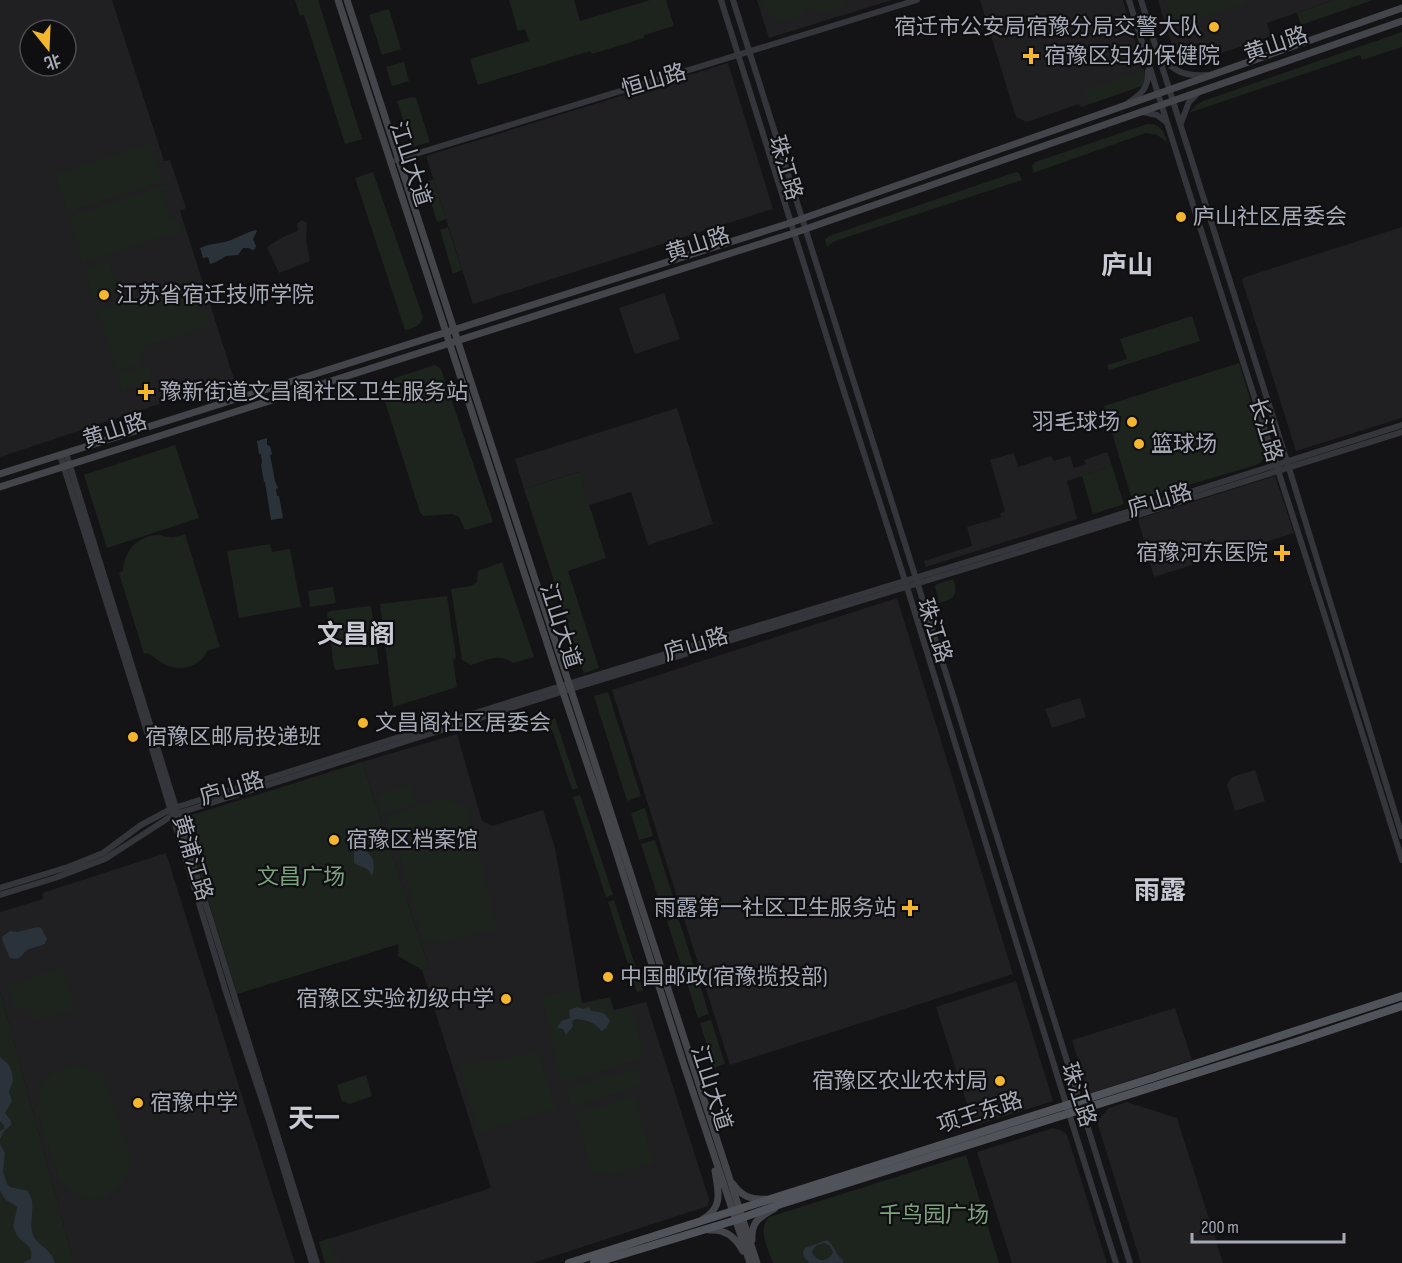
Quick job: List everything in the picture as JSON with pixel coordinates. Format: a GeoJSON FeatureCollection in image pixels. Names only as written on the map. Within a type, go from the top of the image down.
{"type":"FeatureCollection","features":[{"type":"Feature","properties":{"kind":"main road","name":"江山大道"},"geometry":{"type":"LineString","coordinates":[[342,1],[398,158],[570,686],[716,1152]]}},
{"type":"Feature","properties":{"kind":"main road","name":"江山大道"},"geometry":{"type":"LineString","coordinates":[[342,1],[445,332],[737,1215],[750,1263]]}},
{"type":"Feature","properties":{"kind":"main road","name":"黄山路"},"geometry":{"type":"LineString","coordinates":[[0,474],[790,223],[1402,8]]}},
{"type":"Feature","properties":{"kind":"main road","name":"黄山路"},"geometry":{"type":"LineString","coordinates":[[0,487],[794,233],[1402,21]]}},
{"type":"Feature","properties":{"kind":"main road","name":"项王东路"},"geometry":{"type":"LineString","coordinates":[[569,1263],[737,1215],[1066,1104],[1402,996]]}},
{"type":"Feature","properties":{"kind":"main road","name":"项王东路"},"geometry":{"type":"LineString","coordinates":[[780,1201],[1070,1114],[1402,1006]]}},
{"type":"Feature","properties":{"kind":"main road"},"geometry":{"type":"LineString","coordinates":[[716,1152],[734,1186],[744,1196],[780,1201]]}},
{"type":"Feature","properties":{"kind":"main road"},"geometry":{"type":"LineString","coordinates":[[688,1230],[716,1208],[718,1194],[716,1152]]}},
{"type":"Feature","properties":{"kind":"main road"},"geometry":{"type":"LineString","coordinates":[[757,1263],[752,1231],[755,1223],[780,1201]]}},
{"type":"Feature","properties":{"kind":"main road","name":"江山大道"},"geometry":{"type":"LineString","coordinates":[[737,1215],[757,1263]]}},
{"type":"Feature","properties":{"kind":"main road","name":"项王东路"},"geometry":{"type":"LineString","coordinates":[[594,1263],[688,1230]]}},
{"type":"Feature","properties":{"kind":"main road"},"geometry":{"type":"LineString","coordinates":[[688,1230],[713,1230],[729,1234],[741,1247],[750,1263]]}},
{"type":"Feature","properties":{"kind":"street","name":"珠江路"},"geometry":{"type":"LineString","coordinates":[[721,0],[906,584],[1116,1263]]}},
{"type":"Feature","properties":{"kind":"street","name":"珠江路"},"geometry":{"type":"LineString","coordinates":[[733,0],[996,827],[1130,1263]]}},
{"type":"Feature","properties":{"kind":"street","name":"恒山路"},"geometry":{"type":"LineString","coordinates":[[749,50],[906,0]]}},
{"type":"Feature","properties":{"kind":"street","name":"恒山路"},"geometry":{"type":"LineString","coordinates":[[390,160],[917,0]]}},
{"type":"Feature","properties":{"kind":"street","name":"长江路"},"geometry":{"type":"LineString","coordinates":[[1129,0],[1402,860]]}},
{"type":"Feature","properties":{"kind":"street","name":"长江路"},"geometry":{"type":"LineString","coordinates":[[1141,0],[1402,836]]}},
{"type":"Feature","properties":{"kind":"street"},"geometry":{"type":"LineString","coordinates":[[1157,53],[1183,74],[1196,76],[1213,74]]}},
{"type":"Feature","properties":{"kind":"street"},"geometry":{"type":"LineString","coordinates":[[1127,104],[1142,92],[1148,83],[1148,61]]}},
{"type":"Feature","properties":{"kind":"street"},"geometry":{"type":"LineString","coordinates":[[1180,127],[1189,102],[1206,88]]}},
{"type":"Feature","properties":{"kind":"street"},"geometry":{"type":"LineString","coordinates":[[1134,113],[1144,112],[1156,115],[1165,121],[1168,127]]}},
{"type":"Feature","properties":{"kind":"street"},"geometry":{"type":"LineString","coordinates":[[827,339],[839,336]]}},
{"type":"Feature","properties":{"kind":"street"},"geometry":{"type":"LineString","coordinates":[[846,399],[858,396]]}},
{"type":"Feature","properties":{"kind":"street","name":"庐山路"},"geometry":{"type":"LineString","coordinates":[[1288,465],[1402,425]]}},
{"type":"Feature","properties":{"kind":"street","name":"庐山路"},"geometry":{"type":"LineString","coordinates":[[0,888],[68,867],[103,853],[141,825],[174,811],[570,686],[1277,468],[1402,432]]}},
{"type":"Feature","properties":{"kind":"street","name":"黄浦江路"},"geometry":{"type":"LineString","coordinates":[[63,454],[317,1263]]}},
{"type":"Feature","properties":{"kind":"street"},"geometry":{"type":"LineString","coordinates":[[889,531],[900,527]]}},
{"type":"Feature","properties":{"kind":"street","name":"庐山路"},"geometry":{"type":"LineString","coordinates":[[0,895],[105,859],[174,811]]}},
{"type":"Feature","properties":{"kind":"street","name":"黄浦江路"},"geometry":{"type":"LineString","coordinates":[[174,811],[226,992],[312,1263]]}},
{"type":"Feature","properties":{"kind":"shaded area","name":"江苏省宿迁技师学院"},"geometry":{"type":"Polygon","coordinates":[[[0,0],[112,0],[164,161],[170,160],[186,208],[180,211],[234,379],[0,457],[0,0]]]}},
{"type":"Feature","properties":{"kind":"shaded area"},"geometry":{"type":"Polygon","coordinates":[[[757,0],[892,0],[769,38],[757,0]]]}},
{"type":"Feature","properties":{"kind":"shaded area"},"geometry":{"type":"Polygon","coordinates":[[[980,0],[1123,0],[1146,77],[1145,85],[1081,107],[1079,104],[1027,122],[1016,117],[980,0]]]}},
{"type":"Feature","properties":{"kind":"shaded area"},"geometry":{"type":"Polygon","coordinates":[[[1158,0],[1334,0],[1267,23],[1271,36],[1184,64],[1176,58],[1158,0]]]}},
{"type":"Feature","properties":{"kind":"shaded area"},"geometry":{"type":"Polygon","coordinates":[[[728,63],[773,209],[473,304],[426,156],[728,63]]]}},
{"type":"Feature","properties":{"kind":"shaded area"},"geometry":{"type":"Polygon","coordinates":[[[302,220],[307,223],[306,241],[310,261],[279,273],[267,247],[298,231],[297,224],[302,220]]]}},
{"type":"Feature","properties":{"kind":"shaded area"},"geometry":{"type":"Polygon","coordinates":[[[1402,227],[1402,418],[1296,451],[1242,280],[1245,277],[1402,227]]]}},
{"type":"Feature","properties":{"kind":"shaded area"},"geometry":{"type":"Polygon","coordinates":[[[256,230],[253,239],[255,249],[243,248],[238,255],[226,256],[210,264],[208,257],[203,258],[200,248],[228,241],[256,230]]]}},
{"type":"Feature","properties":{"kind":"shaded area"},"geometry":{"type":"Polygon","coordinates":[[[664,293],[680,339],[635,354],[619,308],[664,293]]]}},
{"type":"Feature","properties":{"kind":"shaded area"},"geometry":{"type":"Polygon","coordinates":[[[677,408],[713,524],[648,545],[631,492],[589,505],[578,472],[524,489],[515,459],[677,408]]]}},
{"type":"Feature","properties":{"kind":"shaded area"},"geometry":{"type":"Polygon","coordinates":[[[267,438],[283,518],[271,520],[257,441],[267,438]]]}},
{"type":"Feature","properties":{"kind":"shaded area"},"geometry":{"type":"Polygon","coordinates":[[[1107,452],[1112,466],[1067,481],[1077,519],[926,567],[924,561],[972,546],[967,527],[1001,517],[1000,513],[1005,511],[990,460],[1014,453],[1018,467],[1051,456],[1054,461],[1070,456],[1074,468],[1086,464],[1084,460],[1107,452]]]}},
{"type":"Feature","properties":{"kind":"shaded area"},"geometry":{"type":"Polygon","coordinates":[[[1275,476],[1294,533],[1154,577],[1138,519],[1275,476]]]}},
{"type":"Feature","properties":{"kind":"shaded area"},"geometry":{"type":"Polygon","coordinates":[[[897,598],[1013,974],[730,1065],[612,690],[897,598]]]}},
{"type":"Feature","properties":{"kind":"shaded area"},"geometry":{"type":"Polygon","coordinates":[[[1080,698],[1086,717],[1052,728],[1045,709],[1080,698]]]}},
{"type":"Feature","properties":{"kind":"shaded area","name":"宿豫区实验初级中学"},"geometry":{"type":"Polygon","coordinates":[[[457,734],[482,821],[492,826],[543,810],[555,848],[582,1003],[610,997],[614,1010],[646,1002],[709,1199],[708,1206],[533,1263],[325,1263],[319,1242],[491,1188],[422,970],[429,968],[362,762],[457,734]]]}},
{"type":"Feature","properties":{"kind":"shaded area"},"geometry":{"type":"Polygon","coordinates":[[[1255,770],[1265,801],[1235,811],[1227,785],[1232,777],[1255,770]]]}},
{"type":"Feature","properties":{"kind":"shaded area"},"geometry":{"type":"Polygon","coordinates":[[[362,849],[373,860],[372,876],[366,869],[354,863],[354,851],[362,849]]]}},
{"type":"Feature","properties":{"kind":"shaded area","name":"宿豫中学"},"geometry":{"type":"Polygon","coordinates":[[[166,853],[295,1263],[74,1263],[0,991],[0,912],[43,899],[42,893],[166,853]]]}},
{"type":"Feature","properties":{"kind":"shaded area"},"geometry":{"type":"Polygon","coordinates":[[[38,927],[47,939],[45,944],[29,949],[19,958],[10,958],[2,937],[10,931],[17,932],[38,927]]]}},
{"type":"Feature","properties":{"kind":"shaded area"},"geometry":{"type":"Polygon","coordinates":[[[1016,981],[1053,1101],[974,1126],[936,1007],[1016,981]]]}},
{"type":"Feature","properties":{"kind":"shaded area"},"geometry":{"type":"Polygon","coordinates":[[[577,1007],[583,1009],[589,1007],[591,1011],[604,1014],[610,1021],[601,1031],[587,1021],[576,1019],[572,1021],[573,1026],[566,1035],[563,1029],[557,1028],[561,1021],[570,1018],[569,1010],[577,1007]]]}},
{"type":"Feature","properties":{"kind":"shaded area"},"geometry":{"type":"Polygon","coordinates":[[[1175,1008],[1192,1060],[1088,1094],[1072,1040],[1175,1008]]]}},
{"type":"Feature","properties":{"kind":"shaded area"},"geometry":{"type":"Polygon","coordinates":[[[0,1057],[9,1065],[13,1081],[9,1092],[12,1101],[5,1113],[11,1125],[0,1139],[0,1131],[4,1129],[4,1126],[0,1121],[0,1057]]]}},
{"type":"Feature","properties":{"kind":"shaded area"},"geometry":{"type":"Polygon","coordinates":[[[1127,1102],[1177,1118],[1223,1263],[1141,1263],[1098,1125],[1099,1119],[1109,1108],[1127,1102]]]}},
{"type":"Feature","properties":{"kind":"shaded area"},"geometry":{"type":"Polygon","coordinates":[[[1053,1128],[1066,1134],[1068,1138],[1107,1263],[1012,1263],[977,1152],[1053,1128]]]}},
{"type":"Feature","properties":{"kind":"shaded area"},"geometry":{"type":"Polygon","coordinates":[[[0,1144],[5,1153],[3,1172],[7,1184],[10,1187],[28,1191],[32,1201],[33,1235],[49,1252],[55,1263],[23,1263],[31,1259],[31,1253],[29,1246],[17,1236],[14,1228],[17,1207],[6,1200],[0,1191],[0,1144]]]}},
{"type":"Feature","properties":{"kind":"shaded area"},"geometry":{"type":"Polygon","coordinates":[[[827,1240],[843,1263],[809,1263],[804,1257],[805,1248],[827,1240]],[[824,1243],[817,1245],[812,1251],[816,1258],[825,1260],[833,1252],[830,1246],[824,1243]]]}},
{"type":"Feature","properties":{"kind":"green space"},"geometry":{"type":"Polygon","coordinates":[[[295,0],[318,0],[362,139],[345,144],[304,15],[300,16],[295,0]]]}},
{"type":"Feature","properties":{"kind":"green space"},"geometry":{"type":"Polygon","coordinates":[[[509,0],[574,0],[580,21],[650,0],[666,0],[674,26],[592,54],[590,51],[478,85],[470,59],[529,41],[525,29],[518,31],[509,0]]]}},
{"type":"Feature","properties":{"kind":"green space"},"geometry":{"type":"Polygon","coordinates":[[[761,0],[845,0],[847,5],[819,14],[817,8],[808,11],[806,7],[797,17],[784,19],[768,13],[761,0]]]}},
{"type":"Feature","properties":{"kind":"green space"},"geometry":{"type":"Polygon","coordinates":[[[1166,0],[1245,0],[1246,3],[1177,26],[1173,24],[1166,0]]]}},
{"type":"Feature","properties":{"kind":"green space"},"geometry":{"type":"Polygon","coordinates":[[[1334,0],[1373,0],[1301,25],[1297,13],[1334,0]]]}},
{"type":"Feature","properties":{"kind":"green space"},"geometry":{"type":"Polygon","coordinates":[[[389,9],[401,49],[382,55],[369,15],[389,9]]]}},
{"type":"Feature","properties":{"kind":"green space"},"geometry":{"type":"Polygon","coordinates":[[[1402,32],[1402,47],[1362,60],[1360,55],[1189,113],[1203,101],[1402,32]]]}},
{"type":"Feature","properties":{"kind":"green space"},"geometry":{"type":"Polygon","coordinates":[[[404,62],[409,81],[392,86],[386,67],[404,62]]]}},
{"type":"Feature","properties":{"kind":"green space"},"geometry":{"type":"Polygon","coordinates":[[[1144,71],[1145,85],[1089,104],[1084,90],[1144,71]]]}},
{"type":"Feature","properties":{"kind":"green space"},"geometry":{"type":"Polygon","coordinates":[[[416,98],[430,142],[412,147],[397,101],[416,98]]]}},
{"type":"Feature","properties":{"kind":"green space"},"geometry":{"type":"Polygon","coordinates":[[[1147,124],[1161,128],[1167,142],[1157,135],[1146,133],[1033,173],[1032,166],[1035,162],[1147,124]]]}},
{"type":"Feature","properties":{"kind":"green space"},"geometry":{"type":"Polygon","coordinates":[[[150,143],[162,178],[160,182],[70,211],[67,210],[55,174],[150,143]]]}},
{"type":"Feature","properties":{"kind":"green space"},"geometry":{"type":"Polygon","coordinates":[[[373,172],[423,317],[417,326],[405,330],[355,178],[373,172]]]}},
{"type":"Feature","properties":{"kind":"green space"},"geometry":{"type":"Polygon","coordinates":[[[1016,172],[1022,180],[835,241],[827,247],[825,239],[829,236],[1016,172]]]}},
{"type":"Feature","properties":{"kind":"green space"},"geometry":{"type":"Polygon","coordinates":[[[433,179],[446,219],[437,222],[425,182],[433,179]]]}},
{"type":"Feature","properties":{"kind":"green space"},"geometry":{"type":"Polygon","coordinates":[[[163,186],[167,190],[162,192],[171,221],[177,219],[179,232],[83,263],[68,217],[163,186]]]}},
{"type":"Feature","properties":{"kind":"green space"},"geometry":{"type":"Polygon","coordinates":[[[448,227],[462,270],[453,274],[440,230],[448,227]]]}},
{"type":"Feature","properties":{"kind":"green space"},"geometry":{"type":"Polygon","coordinates":[[[108,261],[119,291],[94,300],[85,269],[108,261]]]}},
{"type":"Feature","properties":{"kind":"green space"},"geometry":{"type":"Polygon","coordinates":[[[193,280],[197,282],[199,290],[194,292],[200,312],[206,310],[209,326],[147,346],[141,353],[141,363],[117,371],[97,311],[139,297],[141,302],[186,287],[185,282],[193,280]]]}},
{"type":"Feature","properties":{"kind":"green space"},"geometry":{"type":"Polygon","coordinates":[[[1192,316],[1200,341],[1109,370],[1107,365],[1127,359],[1120,339],[1192,316]]]}},
{"type":"Feature","properties":{"kind":"green space"},"geometry":{"type":"Polygon","coordinates":[[[1239,363],[1265,447],[1264,456],[1259,464],[1138,500],[1131,496],[1104,406],[1239,363]]]}},
{"type":"Feature","properties":{"kind":"green space"},"geometry":{"type":"Polygon","coordinates":[[[149,365],[154,379],[122,390],[117,375],[149,365]]]}},
{"type":"Feature","properties":{"kind":"green space"},"geometry":{"type":"Polygon","coordinates":[[[435,365],[441,369],[493,522],[465,530],[459,517],[453,514],[423,516],[420,512],[379,383],[435,365]]]}},
{"type":"Feature","properties":{"kind":"green space"},"geometry":{"type":"Polygon","coordinates":[[[175,445],[199,518],[107,548],[84,475],[175,445]]]}},
{"type":"Feature","properties":{"kind":"green space"},"geometry":{"type":"Polygon","coordinates":[[[1112,466],[1124,504],[1093,514],[1082,476],[1112,466]]]}},
{"type":"Feature","properties":{"kind":"green space"},"geometry":{"type":"Polygon","coordinates":[[[579,472],[606,558],[568,571],[599,668],[584,673],[524,489],[579,472]]]}},
{"type":"Feature","properties":{"kind":"green space"},"geometry":{"type":"Polygon","coordinates":[[[185,534],[220,647],[207,651],[202,660],[195,664],[175,668],[164,664],[148,653],[144,654],[119,573],[123,571],[126,558],[137,542],[149,536],[176,537],[185,534]]]}},
{"type":"Feature","properties":{"kind":"green space"},"geometry":{"type":"Polygon","coordinates":[[[270,544],[272,552],[290,549],[301,607],[239,618],[227,551],[270,544]]]}},
{"type":"Feature","properties":{"kind":"green space"},"geometry":{"type":"Polygon","coordinates":[[[502,562],[534,657],[513,663],[503,658],[492,658],[471,665],[462,660],[451,589],[471,586],[477,582],[478,571],[502,562]]]}},
{"type":"Feature","properties":{"kind":"green space"},"geometry":{"type":"Polygon","coordinates":[[[953,579],[954,596],[939,603],[935,586],[953,579]]]}},
{"type":"Feature","properties":{"kind":"green space"},"geometry":{"type":"Polygon","coordinates":[[[333,587],[336,603],[310,607],[308,591],[333,587]]]}},
{"type":"Feature","properties":{"kind":"green space"},"geometry":{"type":"Polygon","coordinates":[[[447,596],[456,658],[453,659],[457,687],[393,707],[380,604],[447,596]]]}},
{"type":"Feature","properties":{"kind":"green space"},"geometry":{"type":"Polygon","coordinates":[[[371,606],[379,664],[336,670],[327,613],[371,606]]]}},
{"type":"Feature","properties":{"kind":"green space"},"geometry":{"type":"Polygon","coordinates":[[[608,692],[641,796],[627,801],[594,696],[608,692]]]}},
{"type":"Feature","properties":{"kind":"green space"},"geometry":{"type":"Polygon","coordinates":[[[555,718],[578,788],[572,790],[553,732],[546,723],[555,718]]]}},
{"type":"Feature","properties":{"kind":"green space","name":"文昌广场"},"geometry":{"type":"Polygon","coordinates":[[[362,762],[429,968],[422,970],[398,956],[399,944],[237,994],[183,819],[362,762]]]}},
{"type":"Feature","properties":{"kind":"green space"},"geometry":{"type":"Polygon","coordinates":[[[410,785],[416,804],[382,814],[377,795],[410,785]]]}},
{"type":"Feature","properties":{"kind":"green space"},"geometry":{"type":"Polygon","coordinates":[[[580,795],[613,895],[606,897],[573,797],[580,795]]]}},
{"type":"Feature","properties":{"kind":"green space"},"geometry":{"type":"Polygon","coordinates":[[[445,798],[467,809],[497,929],[436,944],[435,940],[424,943],[397,843],[394,843],[386,816],[445,798]]]}},
{"type":"Feature","properties":{"kind":"green space"},"geometry":{"type":"Polygon","coordinates":[[[645,808],[653,836],[639,840],[631,813],[645,808]]]}},
{"type":"Feature","properties":{"kind":"green space"},"geometry":{"type":"Polygon","coordinates":[[[655,840],[676,906],[662,910],[641,844],[655,840]]]}},
{"type":"Feature","properties":{"kind":"green space"},"geometry":{"type":"Polygon","coordinates":[[[614,900],[643,990],[637,992],[608,902],[614,900]]]}},
{"type":"Feature","properties":{"kind":"green space"},"geometry":{"type":"Polygon","coordinates":[[[678,917],[709,1014],[698,1018],[667,921],[678,917]]]}},
{"type":"Feature","properties":{"kind":"green space"},"geometry":{"type":"Polygon","coordinates":[[[63,967],[76,1008],[35,1021],[30,1007],[16,1011],[8,986],[63,967]]]}},
{"type":"Feature","properties":{"kind":"green space"},"geometry":{"type":"Polygon","coordinates":[[[578,990],[580,1004],[609,998],[613,1011],[630,1007],[644,1056],[642,1059],[561,1083],[542,995],[578,990]]]}},
{"type":"Feature","properties":{"kind":"green space"},"geometry":{"type":"Polygon","coordinates":[[[0,991],[74,1263],[0,1263],[0,991]]]}},
{"type":"Feature","properties":{"kind":"green space"},"geometry":{"type":"Polygon","coordinates":[[[711,1020],[725,1064],[714,1068],[700,1023],[711,1020]]]}},
{"type":"Feature","properties":{"kind":"green space"},"geometry":{"type":"Polygon","coordinates":[[[538,1052],[556,1108],[479,1133],[459,1066],[538,1052]]]}},
{"type":"Feature","properties":{"kind":"green space"},"geometry":{"type":"Polygon","coordinates":[[[73,1065],[85,1067],[93,1072],[102,1069],[130,1154],[130,1171],[115,1190],[98,1199],[80,1196],[60,1181],[36,1107],[42,1083],[46,1078],[73,1065]]]}},
{"type":"Feature","properties":{"kind":"green space"},"geometry":{"type":"Polygon","coordinates":[[[637,1068],[643,1085],[571,1107],[566,1089],[637,1068]]]}},
{"type":"Feature","properties":{"kind":"green space"},"geometry":{"type":"Polygon","coordinates":[[[366,1075],[372,1096],[350,1104],[342,1101],[337,1085],[366,1075]]]}},
{"type":"Feature","properties":{"kind":"green space"},"geometry":{"type":"Polygon","coordinates":[[[634,1096],[654,1163],[607,1176],[605,1171],[593,1175],[575,1113],[634,1096]]]}},
{"type":"Feature","properties":{"kind":"green space","name":"千鸟园广场"},"geometry":{"type":"Polygon","coordinates":[[[966,1155],[999,1263],[773,1263],[764,1233],[769,1217],[966,1155]]]}},
{"type":"Feature","properties":{"kind":"green space"},"geometry":{"type":"Polygon","coordinates":[[[334,1237],[330,1244],[335,1260],[339,1260],[340,1263],[325,1263],[319,1242],[334,1237]]]}},
{"type":"Feature","properties":{"kind":"place","name":"宿迁市公安局宿豫分局交警大队"},"geometry":{"type":"Point","coordinates":[1214,27]}},
{"type":"Feature","properties":{"kind":"place","name":"宿豫区妇幼保健院"},"geometry":{"type":"Point","coordinates":[1031,56]}},
{"type":"Feature","properties":{"kind":"place","name":"庐山社区居委会"},"geometry":{"type":"Point","coordinates":[1181,217]}},
{"type":"Feature","properties":{"kind":"place","name":"江苏省宿迁技师学院"},"geometry":{"type":"Point","coordinates":[104,295]}},
{"type":"Feature","properties":{"kind":"place","name":"豫新街道文昌阁社区卫生服务站"},"geometry":{"type":"Point","coordinates":[146,392]}},
{"type":"Feature","properties":{"kind":"place","name":"羽毛球场"},"geometry":{"type":"Point","coordinates":[1132,422]}},
{"type":"Feature","properties":{"kind":"place","name":"篮球场"},"geometry":{"type":"Point","coordinates":[1139,444]}},
{"type":"Feature","properties":{"kind":"place","name":"宿豫河东医院"},"geometry":{"type":"Point","coordinates":[1282,553]}},
{"type":"Feature","properties":{"kind":"place","name":"文昌阁社区居委会"},"geometry":{"type":"Point","coordinates":[363,723]}},
{"type":"Feature","properties":{"kind":"place","name":"宿豫区邮局投递班"},"geometry":{"type":"Point","coordinates":[133,737]}},
{"type":"Feature","properties":{"kind":"place","name":"宿豫区档案馆"},"geometry":{"type":"Point","coordinates":[334,840]}},
{"type":"Feature","properties":{"kind":"place","name":"雨露第一社区卫生服务站"},"geometry":{"type":"Point","coordinates":[910,908]}},
{"type":"Feature","properties":{"kind":"place","name":"中国邮政(宿豫揽投部)"},"geometry":{"type":"Point","coordinates":[608,977]}},
{"type":"Feature","properties":{"kind":"place","name":"宿豫区实验初级中学"},"geometry":{"type":"Point","coordinates":[506,999]}},
{"type":"Feature","properties":{"kind":"place","name":"宿豫区农业农村局"},"geometry":{"type":"Point","coordinates":[1000,1081]}},
{"type":"Feature","properties":{"kind":"place","name":"宿豫中学"},"geometry":{"type":"Point","coordinates":[138,1103]}},
{"type":"Feature","properties":{"kind":"district","name":"庐山"},"geometry":{"type":"Point","coordinates":[1127,266]}},
{"type":"Feature","properties":{"kind":"district","name":"文昌阁"},"geometry":{"type":"Point","coordinates":[356,635]}},
{"type":"Feature","properties":{"kind":"district","name":"雨露"},"geometry":{"type":"Point","coordinates":[1160,891]}},
{"type":"Feature","properties":{"kind":"district","name":"天一"},"geometry":{"type":"Point","coordinates":[314,1119]}}]}
